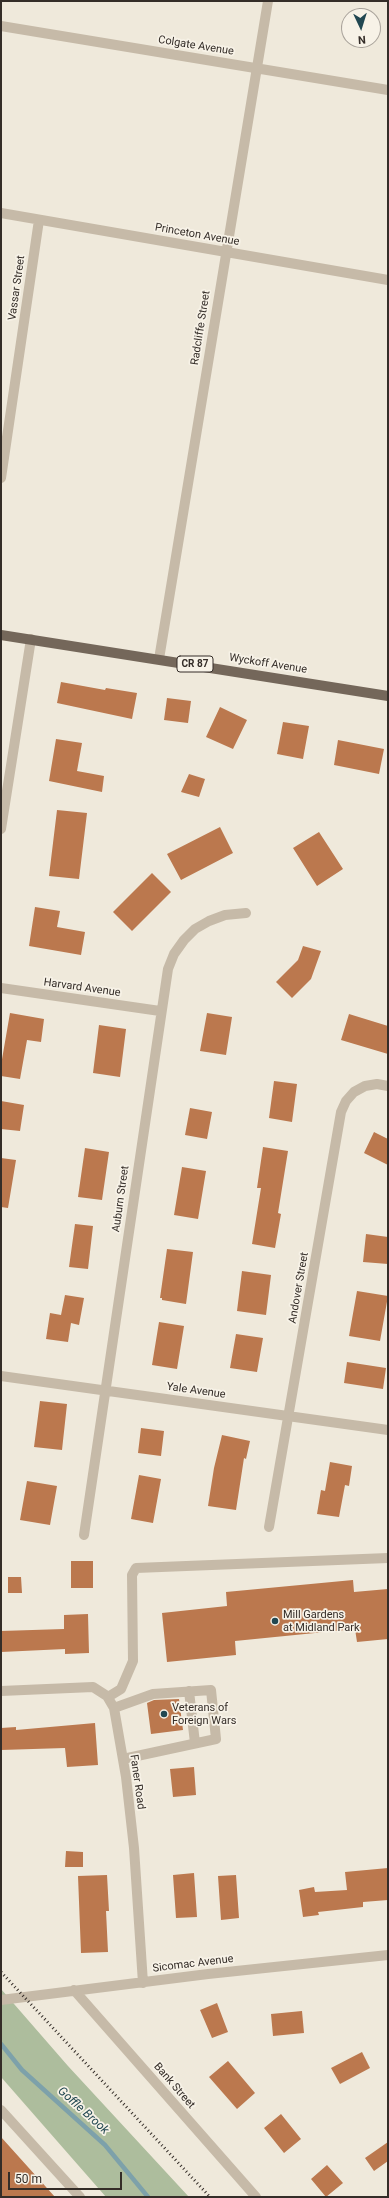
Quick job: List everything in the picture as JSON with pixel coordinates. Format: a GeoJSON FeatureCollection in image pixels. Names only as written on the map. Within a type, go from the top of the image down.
{"type":"FeatureCollection","features":[{"type":"Feature","properties":{"kind":"main road","name":"Wyckoff Avenue"},"geometry":{"type":"LineString","coordinates":[[1,635],[388,696]]}},
{"type":"Feature","properties":{"kind":"street","name":"Radcliffe Street"},"geometry":{"type":"LineString","coordinates":[[159,659],[268,1]]}},
{"type":"Feature","properties":{"kind":"street","name":"Colgate Avenue"},"geometry":{"type":"LineString","coordinates":[[1,26],[388,90]]}},
{"type":"Feature","properties":{"kind":"street","name":"Princeton Avenue"},"geometry":{"type":"LineString","coordinates":[[1,213],[388,280]]}},
{"type":"Feature","properties":{"kind":"street","name":"Vassar Street"},"geometry":{"type":"LineString","coordinates":[[1,478],[39,220]]}},
{"type":"Feature","properties":{"kind":"street"},"geometry":{"type":"LineString","coordinates":[[1,829],[31,640]]}},
{"type":"Feature","properties":{"kind":"street","name":"Auburn Street"},"geometry":{"type":"LineString","coordinates":[[84,1535],[160,1011],[168,969],[174,954],[184,940],[195,929],[209,921],[225,915],[246,913]]}},
{"type":"Feature","properties":{"kind":"street","name":"Harvard Avenue"},"geometry":{"type":"LineString","coordinates":[[1,988],[160,1011]]}},
{"type":"Feature","properties":{"kind":"street","name":"Andover Street"},"geometry":{"type":"LineString","coordinates":[[269,1527],[290,1417],[341,1112],[346,1101],[354,1092],[365,1086],[377,1084],[388,1086]]}},
{"type":"Feature","properties":{"kind":"street","name":"Yale Avenue"},"geometry":{"type":"LineString","coordinates":[[1,1376],[388,1430]]}},
{"type":"Feature","properties":{"kind":"street"},"geometry":{"type":"LineString","coordinates":[[1,1691],[86,1687],[102,1691],[108,1697],[121,1689],[133,1661],[132,1575],[136,1568],[388,1558]]}},
{"type":"Feature","properties":{"kind":"street"},"geometry":{"type":"LineString","coordinates":[[114,1708],[154,1694],[211,1690],[216,1739],[122,1759]]}},
{"type":"Feature","properties":{"kind":"street"},"geometry":{"type":"LineString","coordinates":[[189,1691],[195,1743]]}},
{"type":"Feature","properties":{"kind":"street","name":"Faner Road"},"geometry":{"type":"LineString","coordinates":[[108,1697],[114,1708],[134,1848],[143,1983]]}},
{"type":"Feature","properties":{"kind":"street","name":"Sicomac Avenue"},"geometry":{"type":"LineString","coordinates":[[1,2000],[208,1974],[388,1955]]}},
{"type":"Feature","properties":{"kind":"street","name":"Bank Street"},"geometry":{"type":"LineString","coordinates":[[74,1990],[256,2197]]}},
{"type":"Feature","properties":{"kind":"street"},"geometry":{"type":"LineString","coordinates":[[1,2110],[80,2197]]}},
{"type":"Feature","properties":{"kind":"green space"},"geometry":{"type":"Polygon","coordinates":[[[1,1989],[68,2066],[189,2197],[106,2197],[1,2077],[1,1989]]]}},
{"type":"Feature","properties":{"kind":"building"},"geometry":{"type":"Polygon","coordinates":[[[61,682],[105,690],[106,688],[137,693],[132,719],[57,703],[61,682]]]}},
{"type":"Feature","properties":{"kind":"building"},"geometry":{"type":"Polygon","coordinates":[[[167,698],[191,701],[188,723],[164,720],[167,698]]]}},
{"type":"Feature","properties":{"kind":"building"},"geometry":{"type":"Polygon","coordinates":[[[220,707],[247,720],[233,749],[206,737],[220,707]]]}},
{"type":"Feature","properties":{"kind":"building"},"geometry":{"type":"Polygon","coordinates":[[[283,722],[309,726],[303,759],[277,754],[283,722]]]}},
{"type":"Feature","properties":{"kind":"building"},"geometry":{"type":"Polygon","coordinates":[[[56,739],[82,743],[77,771],[104,776],[102,792],[49,781],[56,739]]]}},
{"type":"Feature","properties":{"kind":"building"},"geometry":{"type":"Polygon","coordinates":[[[338,740],[384,749],[379,774],[334,765],[338,740]]]}},
{"type":"Feature","properties":{"kind":"building"},"geometry":{"type":"Polygon","coordinates":[[[189,774],[205,779],[199,797],[181,792],[189,774]]]}},
{"type":"Feature","properties":{"kind":"building"},"geometry":{"type":"Polygon","coordinates":[[[57,810],[87,813],[79,879],[49,876],[57,810]]]}},
{"type":"Feature","properties":{"kind":"building"},"geometry":{"type":"Polygon","coordinates":[[[220,827],[233,853],[181,880],[167,854],[220,827]]]}},
{"type":"Feature","properties":{"kind":"building"},"geometry":{"type":"Polygon","coordinates":[[[319,832],[343,869],[317,886],[293,848],[319,832]]]}},
{"type":"Feature","properties":{"kind":"building"},"geometry":{"type":"Polygon","coordinates":[[[152,873],[171,892],[132,931],[113,912],[152,873]]]}},
{"type":"Feature","properties":{"kind":"building"},"geometry":{"type":"Polygon","coordinates":[[[35,907],[60,911],[57,927],[85,932],[81,955],[29,946],[35,907]]]}},
{"type":"Feature","properties":{"kind":"building"},"geometry":{"type":"Polygon","coordinates":[[[303,946],[321,951],[311,979],[292,998],[276,982],[298,960],[303,946]]]}},
{"type":"Feature","properties":{"kind":"building"},"geometry":{"type":"Polygon","coordinates":[[[10,1013],[44,1019],[41,1042],[27,1040],[20,1079],[1,1076],[1,1065],[10,1013]]]}},
{"type":"Feature","properties":{"kind":"building"},"geometry":{"type":"Polygon","coordinates":[[[207,1013],[232,1017],[226,1055],[200,1051],[207,1013]]]}},
{"type":"Feature","properties":{"kind":"building"},"geometry":{"type":"Polygon","coordinates":[[[349,1014],[388,1026],[388,1054],[341,1040],[349,1014]]]}},
{"type":"Feature","properties":{"kind":"building"},"geometry":{"type":"Polygon","coordinates":[[[99,1025],[126,1029],[120,1077],[93,1073],[99,1025]]]}},
{"type":"Feature","properties":{"kind":"building"},"geometry":{"type":"Polygon","coordinates":[[[274,1081],[297,1084],[292,1122],[269,1118],[274,1081]]]}},
{"type":"Feature","properties":{"kind":"building"},"geometry":{"type":"Polygon","coordinates":[[[1,1101],[24,1105],[20,1131],[1,1129],[1,1101]]]}},
{"type":"Feature","properties":{"kind":"building"},"geometry":{"type":"Polygon","coordinates":[[[190,1108],[212,1112],[207,1139],[185,1135],[190,1108]]]}},
{"type":"Feature","properties":{"kind":"building"},"geometry":{"type":"Polygon","coordinates":[[[374,1132],[388,1139],[388,1165],[364,1153],[374,1132]]]}},
{"type":"Feature","properties":{"kind":"building"},"geometry":{"type":"Polygon","coordinates":[[[263,1147],[288,1151],[278,1213],[281,1214],[275,1248],[252,1244],[261,1188],[257,1188],[263,1147]]]}},
{"type":"Feature","properties":{"kind":"building"},"geometry":{"type":"Polygon","coordinates":[[[85,1148],[109,1152],[102,1200],[78,1197],[85,1148]]]}},
{"type":"Feature","properties":{"kind":"building"},"geometry":{"type":"Polygon","coordinates":[[[1,1158],[16,1160],[8,1208],[1,1207],[1,1158]]]}},
{"type":"Feature","properties":{"kind":"building"},"geometry":{"type":"Polygon","coordinates":[[[182,1167],[206,1171],[198,1219],[174,1215],[182,1167]]]}},
{"type":"Feature","properties":{"kind":"building"},"geometry":{"type":"Polygon","coordinates":[[[75,1224],[93,1226],[88,1269],[69,1267],[75,1224]]]}},
{"type":"Feature","properties":{"kind":"building"},"geometry":{"type":"Polygon","coordinates":[[[366,1234],[388,1237],[388,1264],[363,1262],[366,1234]]]}},
{"type":"Feature","properties":{"kind":"building"},"geometry":{"type":"Polygon","coordinates":[[[167,1249],[193,1252],[186,1304],[162,1300],[162,1298],[160,1298],[167,1249]]]}},
{"type":"Feature","properties":{"kind":"building"},"geometry":{"type":"Polygon","coordinates":[[[242,1271],[271,1275],[266,1315],[237,1311],[242,1271]]]}},
{"type":"Feature","properties":{"kind":"building"},"geometry":{"type":"Polygon","coordinates":[[[357,1291],[388,1296],[380,1341],[349,1336],[357,1291]]]}},
{"type":"Feature","properties":{"kind":"building"},"geometry":{"type":"Polygon","coordinates":[[[65,1295],[84,1298],[79,1325],[71,1323],[68,1342],[46,1339],[50,1313],[61,1315],[65,1295]]]}},
{"type":"Feature","properties":{"kind":"building"},"geometry":{"type":"Polygon","coordinates":[[[159,1322],[184,1326],[177,1369],[152,1365],[159,1322]]]}},
{"type":"Feature","properties":{"kind":"building"},"geometry":{"type":"Polygon","coordinates":[[[236,1334],[263,1338],[257,1372],[230,1368],[236,1334]]]}},
{"type":"Feature","properties":{"kind":"building"},"geometry":{"type":"Polygon","coordinates":[[[347,1362],[386,1368],[383,1389],[344,1383],[347,1362]]]}},
{"type":"Feature","properties":{"kind":"building"},"geometry":{"type":"Polygon","coordinates":[[[40,1401],[67,1404],[62,1450],[34,1447],[40,1401]]]}},
{"type":"Feature","properties":{"kind":"building"},"geometry":{"type":"Polygon","coordinates":[[[141,1428],[164,1431],[161,1456],[138,1453],[141,1428]]]}},
{"type":"Feature","properties":{"kind":"building"},"geometry":{"type":"Polygon","coordinates":[[[222,1435],[250,1441],[246,1459],[244,1458],[236,1510],[208,1506],[214,1468],[222,1435]]]}},
{"type":"Feature","properties":{"kind":"building"},"geometry":{"type":"Polygon","coordinates":[[[330,1462],[352,1466],[349,1486],[345,1485],[339,1517],[317,1514],[321,1490],[325,1491],[330,1462]]]}},
{"type":"Feature","properties":{"kind":"building"},"geometry":{"type":"Polygon","coordinates":[[[139,1475],[161,1479],[153,1523],[131,1519],[139,1475]]]}},
{"type":"Feature","properties":{"kind":"building"},"geometry":{"type":"Polygon","coordinates":[[[27,1481],[57,1486],[50,1525],[20,1520],[27,1481]]]}},
{"type":"Feature","properties":{"kind":"building"},"geometry":{"type":"Polygon","coordinates":[[[71,1561],[93,1561],[93,1588],[71,1588],[71,1561]]]}},
{"type":"Feature","properties":{"kind":"building"},"geometry":{"type":"Polygon","coordinates":[[[8,1577],[21,1577],[22,1593],[8,1593],[8,1577]]]}},
{"type":"Feature","properties":{"kind":"building","name":"Mill Gardens at Midland Park"},"geometry":{"type":"Polygon","coordinates":[[[353,1580],[354,1592],[388,1589],[388,1639],[357,1642],[355,1629],[235,1641],[236,1655],[167,1662],[162,1613],[227,1606],[226,1592],[353,1580]]]}},
{"type":"Feature","properties":{"kind":"building"},"geometry":{"type":"Polygon","coordinates":[[[88,1614],[89,1653],[65,1654],[65,1649],[1,1652],[1,1631],[64,1629],[64,1615],[88,1614]]]}},
{"type":"Feature","properties":{"kind":"building","name":"Veterans of Foreign Wars"},"geometry":{"type":"Polygon","coordinates":[[[179,1699],[183,1730],[151,1734],[147,1703],[154,1700],[179,1699]]]}},
{"type":"Feature","properties":{"kind":"building"},"geometry":{"type":"Polygon","coordinates":[[[95,1723],[98,1765],[67,1767],[65,1748],[1,1750],[1,1728],[16,1727],[16,1730],[95,1723]]]}},
{"type":"Feature","properties":{"kind":"building"},"geometry":{"type":"Polygon","coordinates":[[[194,1767],[196,1795],[173,1797],[170,1769],[194,1767]]]}},
{"type":"Feature","properties":{"kind":"building"},"geometry":{"type":"Polygon","coordinates":[[[66,1851],[83,1852],[83,1867],[65,1867],[66,1851]]]}},
{"type":"Feature","properties":{"kind":"building"},"geometry":{"type":"Polygon","coordinates":[[[388,1868],[388,1900],[363,1902],[363,1907],[318,1912],[319,1915],[303,1917],[299,1890],[314,1887],[315,1892],[347,1890],[345,1872],[388,1868]]]}},
{"type":"Feature","properties":{"kind":"building"},"geometry":{"type":"Polygon","coordinates":[[[194,1873],[197,1917],[176,1918],[173,1875],[194,1873]]]}},
{"type":"Feature","properties":{"kind":"building"},"geometry":{"type":"Polygon","coordinates":[[[107,1875],[109,1911],[106,1911],[108,1952],[81,1953],[78,1876],[107,1875]]]}},
{"type":"Feature","properties":{"kind":"building"},"geometry":{"type":"Polygon","coordinates":[[[236,1875],[239,1918],[221,1920],[218,1876],[236,1875]]]}},
{"type":"Feature","properties":{"kind":"building"},"geometry":{"type":"Polygon","coordinates":[[[217,2003],[228,2032],[212,2038],[200,2010],[217,2003]]]}},
{"type":"Feature","properties":{"kind":"building"},"geometry":{"type":"Polygon","coordinates":[[[302,2011],[304,2033],[273,2036],[271,2014],[302,2011]]]}},
{"type":"Feature","properties":{"kind":"building"},"geometry":{"type":"Polygon","coordinates":[[[362,2052],[370,2068],[340,2084],[331,2068],[362,2052]]]}},
{"type":"Feature","properties":{"kind":"building"},"geometry":{"type":"Polygon","coordinates":[[[228,2061],[255,2093],[237,2109],[209,2077],[228,2061]]]}},
{"type":"Feature","properties":{"kind":"building"},"geometry":{"type":"Polygon","coordinates":[[[281,2114],[301,2139],[284,2153],[264,2128],[281,2114]]]}},
{"type":"Feature","properties":{"kind":"building"},"geometry":{"type":"Polygon","coordinates":[[[1,2137],[55,2197],[1,2197],[1,2137]]]}},
{"type":"Feature","properties":{"kind":"building"},"geometry":{"type":"Polygon","coordinates":[[[388,2142],[388,2161],[374,2171],[365,2158],[388,2142]]]}},
{"type":"Feature","properties":{"kind":"building"},"geometry":{"type":"Polygon","coordinates":[[[327,2165],[343,2183],[326,2197],[311,2179],[327,2165]]]}},
{"type":"Feature","properties":{"kind":"waterway","name":"Goffle Brook"},"geometry":{"type":"LineString","coordinates":[[1,2044],[22,2070],[105,2145],[148,2197]]}},
{"type":"Feature","properties":{"kind":"railway"},"geometry":{"type":"LineString","coordinates":[[1,1972],[210,2197]]}},
{"type":"Feature","properties":{"kind":"place","name":"Mill Gardens at Midland Park"},"geometry":{"type":"Point","coordinates":[275,1621]}},
{"type":"Feature","properties":{"kind":"place","name":"Veterans of Foreign Wars"},"geometry":{"type":"Point","coordinates":[164,1714]}}]}
